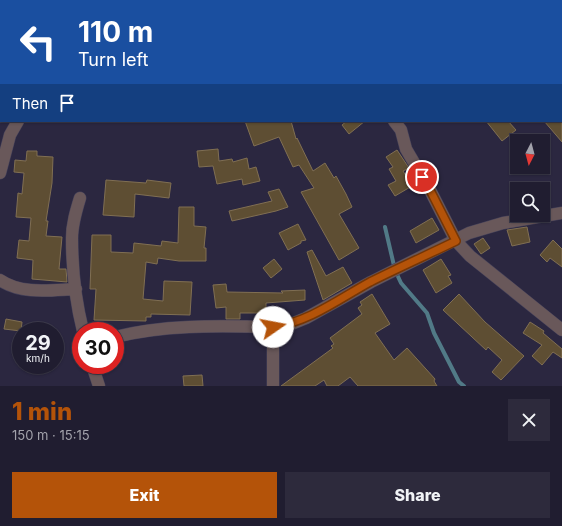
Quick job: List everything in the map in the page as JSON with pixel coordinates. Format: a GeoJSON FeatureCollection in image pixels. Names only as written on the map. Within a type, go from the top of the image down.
{"type":"FeatureCollection","features":[{"type":"Feature","properties":{"kind":"street"},"geometry":{"type":"LineString","coordinates":[[0,173],[5,134],[17,122]]}},
{"type":"Feature","properties":{"kind":"street"},"geometry":{"type":"LineString","coordinates":[[395,122],[401,130],[406,149],[430,190],[456,241],[470,256],[562,330]]}},
{"type":"Feature","properties":{"kind":"street"},"geometry":{"type":"LineString","coordinates":[[80,198],[74,218],[72,238],[76,289],[82,322]]}},
{"type":"Feature","properties":{"kind":"street"},"geometry":{"type":"LineString","coordinates":[[124,335],[177,328],[273,327],[289,325],[306,318],[371,282],[456,241],[469,233],[503,223],[562,213]]}},
{"type":"Feature","properties":{"kind":"street"},"geometry":{"type":"LineString","coordinates":[[0,280],[19,288],[32,291],[76,289]]}},
{"type":"Feature","properties":{"kind":"street"},"geometry":{"type":"LineString","coordinates":[[272,386],[273,327]]}},
{"type":"Feature","properties":{"kind":"street"},"geometry":{"type":"LineString","coordinates":[[95,374],[99,386]]}},
{"type":"Feature","properties":{"kind":"building"},"geometry":{"type":"Polygon","coordinates":[[[245,122],[291,122],[296,139],[297,138],[313,171],[325,163],[334,178],[336,176],[346,194],[352,207],[339,214],[359,248],[339,260],[301,192],[314,188],[299,165],[293,167],[279,137],[254,146],[245,122]]]}},
{"type":"Feature","properties":{"kind":"building"},"geometry":{"type":"Polygon","coordinates":[[[346,122],[364,122],[349,134],[342,125],[346,122]]]}},
{"type":"Feature","properties":{"kind":"building"},"geometry":{"type":"Polygon","coordinates":[[[487,122],[509,122],[516,130],[502,141],[487,122]]]}},
{"type":"Feature","properties":{"kind":"building"},"geometry":{"type":"Polygon","coordinates":[[[545,122],[562,122],[562,142],[545,122]]]}},
{"type":"Feature","properties":{"kind":"building"},"geometry":{"type":"Polygon","coordinates":[[[218,149],[219,161],[232,159],[233,162],[247,158],[249,169],[256,167],[260,181],[243,185],[242,179],[217,184],[213,166],[199,167],[197,151],[218,149]]]}},
{"type":"Feature","properties":{"kind":"building"},"geometry":{"type":"Polygon","coordinates":[[[397,150],[409,168],[403,171],[412,186],[395,196],[388,185],[396,181],[389,169],[393,167],[386,157],[397,150]]]}},
{"type":"Feature","properties":{"kind":"building"},"geometry":{"type":"Polygon","coordinates":[[[27,151],[37,151],[37,156],[53,157],[52,183],[46,221],[48,221],[46,236],[62,237],[59,269],[66,269],[67,282],[32,279],[33,260],[17,258],[19,240],[29,241],[31,218],[16,217],[18,193],[22,194],[24,173],[14,172],[15,160],[26,161],[27,151]]]}},
{"type":"Feature","properties":{"kind":"building"},"geometry":{"type":"Polygon","coordinates":[[[106,180],[146,183],[147,180],[171,183],[169,198],[135,194],[134,217],[103,215],[106,180]]]}},
{"type":"Feature","properties":{"kind":"building"},"geometry":{"type":"Polygon","coordinates":[[[279,189],[288,207],[232,221],[229,211],[272,201],[268,192],[279,189]]]}},
{"type":"Feature","properties":{"kind":"building"},"geometry":{"type":"Polygon","coordinates":[[[179,207],[194,207],[194,226],[206,227],[204,248],[206,248],[206,261],[179,261],[158,258],[157,264],[146,262],[143,299],[163,301],[164,281],[192,282],[190,315],[151,314],[151,317],[146,317],[146,321],[94,320],[96,289],[90,289],[92,235],[111,235],[111,252],[133,253],[134,243],[161,246],[162,241],[178,243],[179,207]]]}},
{"type":"Feature","properties":{"kind":"building"},"geometry":{"type":"Polygon","coordinates":[[[432,218],[439,230],[416,243],[410,231],[432,218]]]}},
{"type":"Feature","properties":{"kind":"building"},"geometry":{"type":"Polygon","coordinates":[[[298,224],[306,240],[301,241],[301,243],[288,250],[279,233],[298,224]]]}},
{"type":"Feature","properties":{"kind":"building"},"geometry":{"type":"Polygon","coordinates":[[[527,227],[530,242],[512,246],[507,230],[527,227]]]}},
{"type":"Feature","properties":{"kind":"building"},"geometry":{"type":"Polygon","coordinates":[[[483,238],[490,248],[481,254],[474,244],[483,238]]]}},
{"type":"Feature","properties":{"kind":"building"},"geometry":{"type":"Polygon","coordinates":[[[553,240],[562,249],[562,267],[550,258],[547,262],[540,255],[553,240]]]}},
{"type":"Feature","properties":{"kind":"building"},"geometry":{"type":"Polygon","coordinates":[[[312,250],[326,276],[343,267],[352,283],[323,300],[307,252],[312,250]]]}},
{"type":"Feature","properties":{"kind":"building"},"geometry":{"type":"Polygon","coordinates":[[[274,259],[282,269],[271,278],[263,268],[274,259]]]}},
{"type":"Feature","properties":{"kind":"building"},"geometry":{"type":"Polygon","coordinates":[[[441,259],[451,275],[448,276],[452,283],[436,293],[423,270],[441,259]]]}},
{"type":"Feature","properties":{"kind":"building"},"geometry":{"type":"Polygon","coordinates":[[[226,284],[227,292],[283,293],[281,291],[305,290],[305,300],[266,303],[266,313],[240,313],[240,319],[226,319],[226,307],[216,308],[213,285],[226,284]]]}},
{"type":"Feature","properties":{"kind":"building"},"geometry":{"type":"Polygon","coordinates":[[[372,294],[390,324],[375,333],[394,360],[407,348],[435,379],[434,381],[437,386],[358,386],[350,377],[338,386],[327,386],[324,380],[315,386],[281,386],[333,348],[331,346],[334,344],[330,338],[362,314],[358,308],[362,305],[360,302],[372,294]]]}},
{"type":"Feature","properties":{"kind":"building"},"geometry":{"type":"Polygon","coordinates":[[[459,294],[485,322],[524,356],[501,380],[492,372],[502,360],[488,347],[486,350],[443,310],[459,294]]]}},
{"type":"Feature","properties":{"kind":"building"},"geometry":{"type":"Polygon","coordinates":[[[6,319],[22,322],[12,322],[12,330],[4,329],[6,319]]]}},
{"type":"Feature","properties":{"kind":"building"},"geometry":{"type":"Polygon","coordinates":[[[530,322],[544,331],[543,333],[562,349],[562,358],[553,352],[542,365],[532,356],[542,345],[523,333],[530,322]]]}},
{"type":"Feature","properties":{"kind":"building"},"geometry":{"type":"Polygon","coordinates":[[[202,375],[203,386],[184,386],[183,376],[202,375]]]}},
{"type":"Feature","properties":{"kind":"waterway"},"geometry":{"type":"LineString","coordinates":[[385,227],[395,270],[401,283],[427,313],[434,333],[459,382],[464,386]]}},
{"type":"Feature","properties":{"kind":"route"},"geometry":{"type":"LineString","coordinates":[[273,327],[289,325],[306,318],[371,282],[456,241],[449,231],[430,190],[422,177]]}}]}
